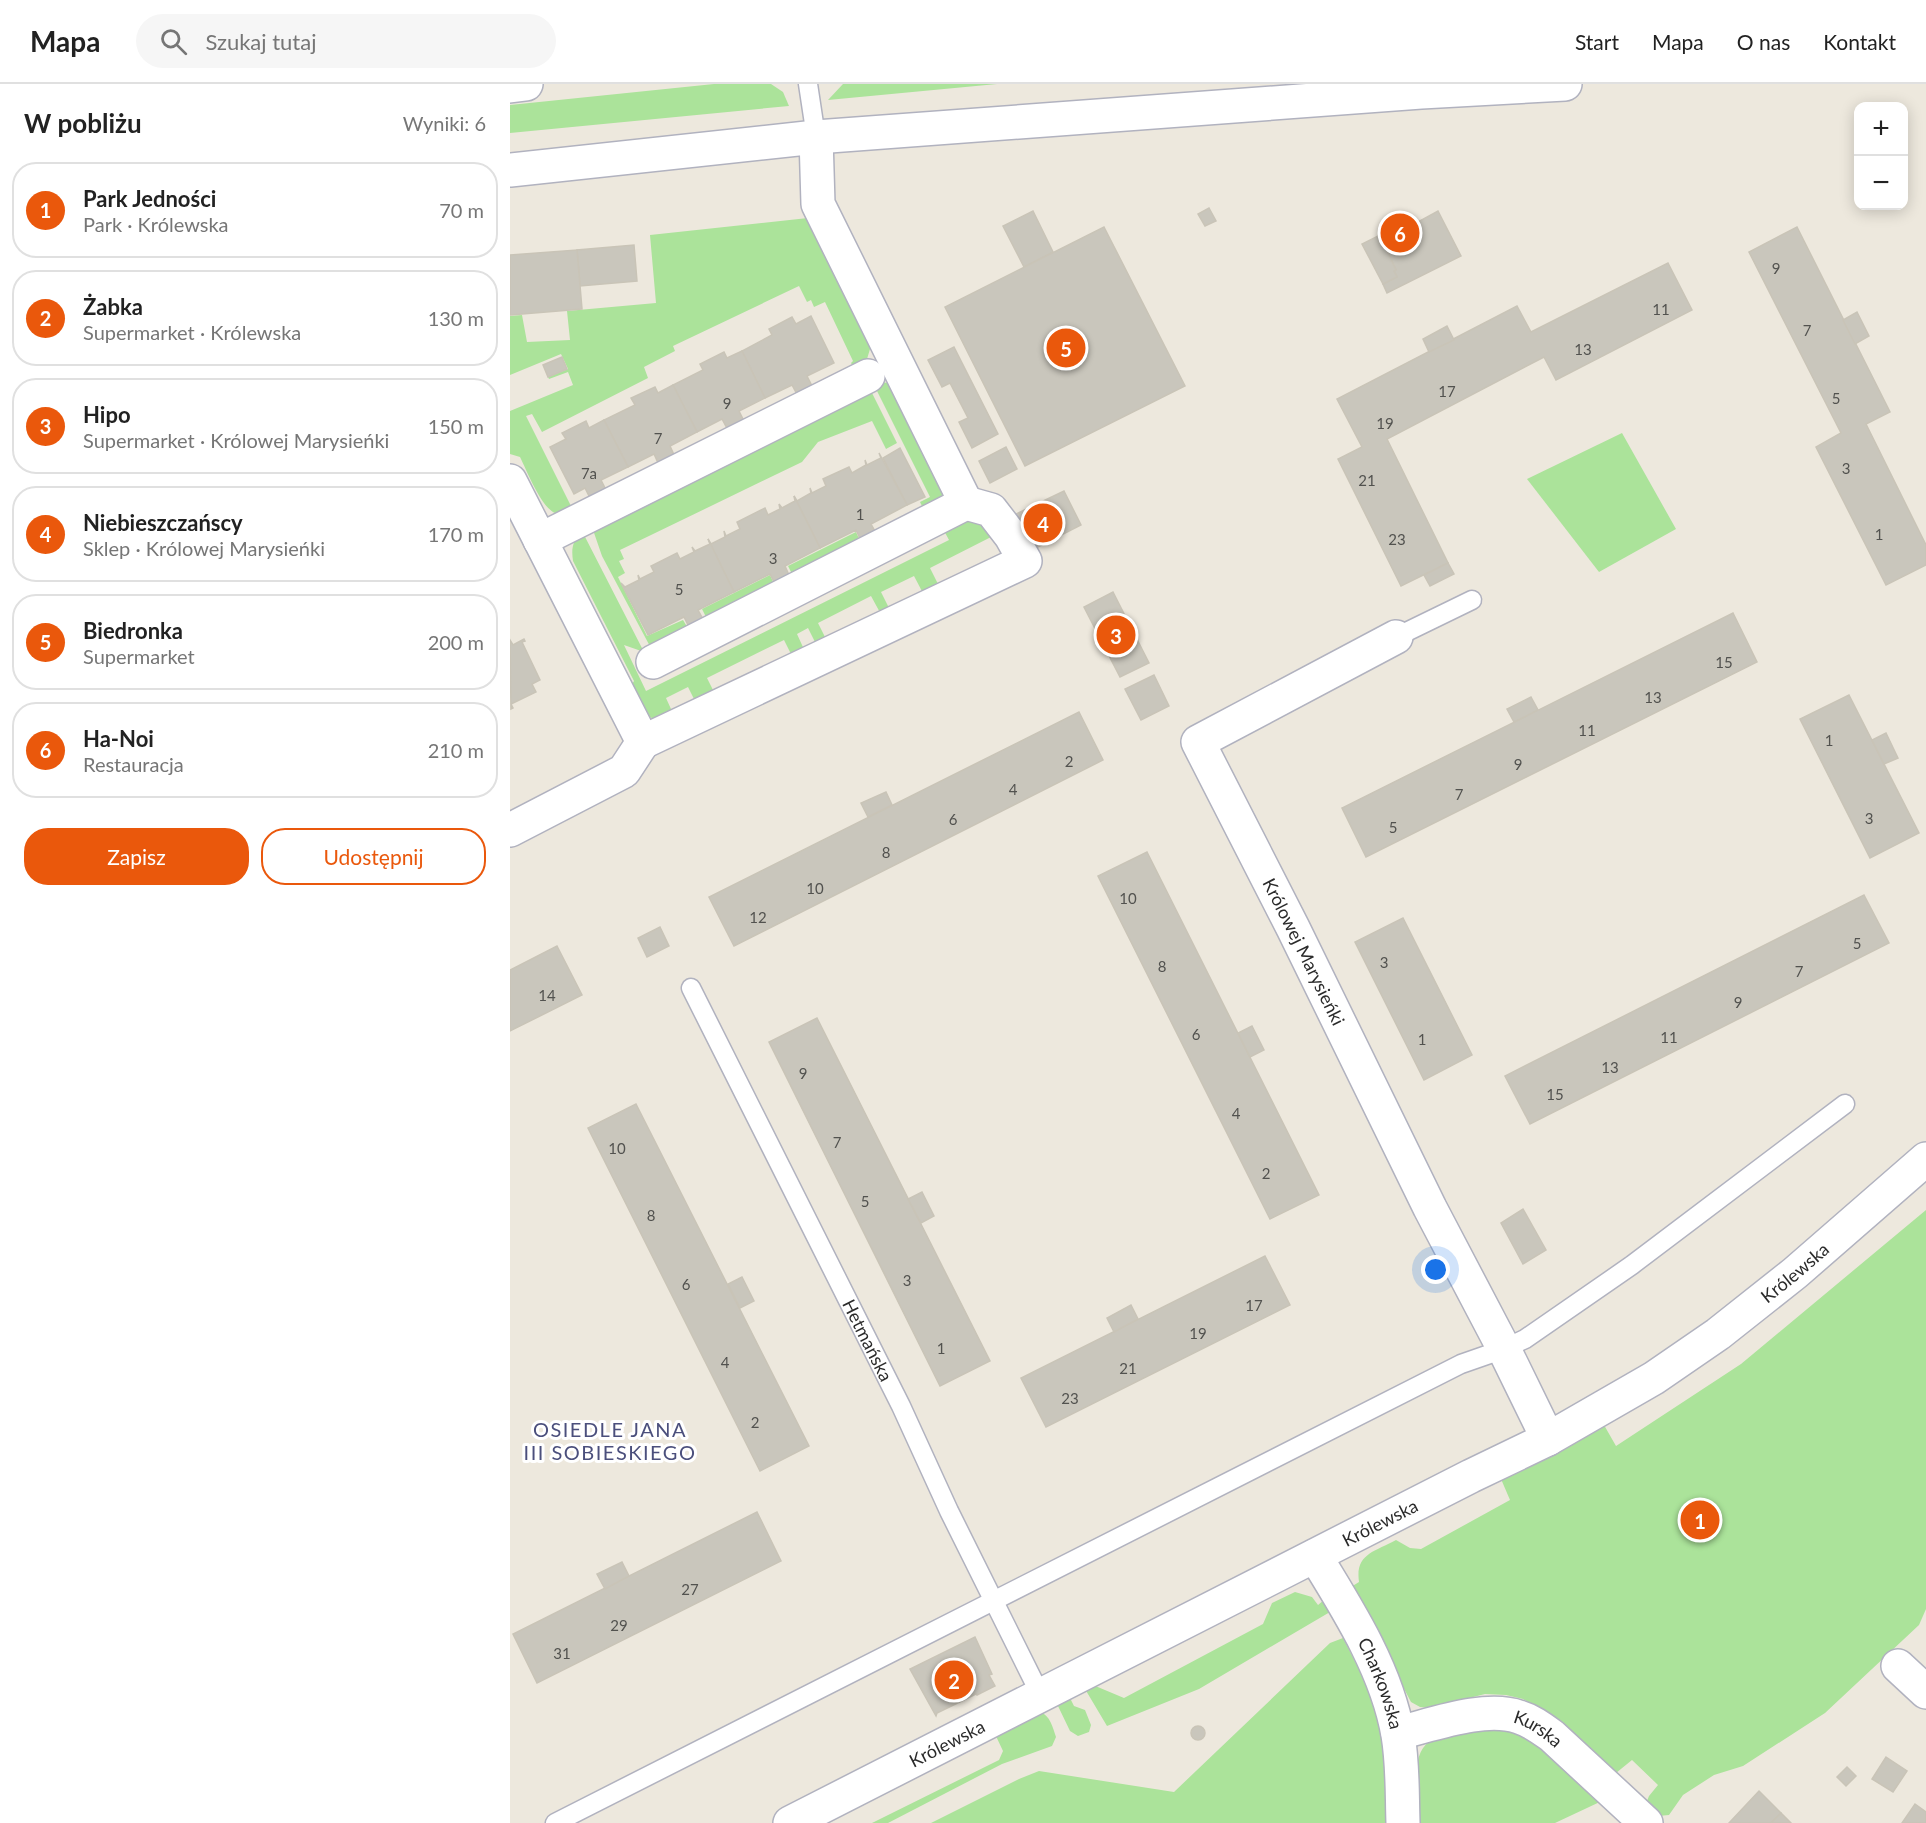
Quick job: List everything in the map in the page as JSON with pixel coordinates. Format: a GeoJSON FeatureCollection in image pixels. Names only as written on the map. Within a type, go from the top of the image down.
{"type":"FeatureCollection","features":[{"type":"Feature","properties":{"kind":"street"},"geometry":{"type":"LineString","coordinates":[[510,86],[526,84]]}},
{"type":"Feature","properties":{"kind":"street"},"geometry":{"type":"LineString","coordinates":[[510,170],[816,137],[1421,88],[1565,84]]}},
{"type":"Feature","properties":{"kind":"street"},"geometry":{"type":"LineString","coordinates":[[816,137],[818,204],[966,503]]}},
{"type":"Feature","properties":{"kind":"street"},"geometry":{"type":"LineString","coordinates":[[540,540],[868,376]]}},
{"type":"Feature","properties":{"kind":"street"},"geometry":{"type":"LineString","coordinates":[[510,481],[643,742]]}},
{"type":"Feature","properties":{"kind":"street"},"geometry":{"type":"LineString","coordinates":[[510,830],[624,771],[643,742],[1025,561],[1011,536],[992,510],[966,503],[653,662]]}},
{"type":"Feature","properties":{"kind":"street","name":"Królowej Marysieńki"},"geometry":{"type":"LineString","coordinates":[[1396,638],[1198,742],[1548,1439]]}},
{"type":"Feature","properties":{"kind":"street","name":"Królewska"},"geometry":{"type":"LineString","coordinates":[[790,1823],[981,1727],[1040,1694],[1548,1439],[1654,1378],[1718,1334],[1795,1273],[1926,1159]]}},
{"type":"Feature","properties":{"kind":"street","name":"Charkowska"},"geometry":{"type":"LineString","coordinates":[[1315,1556],[1375,1663],[1389,1701],[1398,1733],[1403,1823]]}},
{"type":"Feature","properties":{"kind":"street"},"geometry":{"type":"LineString","coordinates":[[1898,1666],[1926,1692]]}},
{"type":"Feature","properties":{"kind":"street","name":"Kurska"},"geometry":{"type":"LineString","coordinates":[[1398,1733],[1457,1718],[1490,1713],[1517,1716],[1535,1724],[1552,1736],[1646,1823]]}},
{"type":"Feature","properties":{"kind":"lane"},"geometry":{"type":"LineString","coordinates":[[808,84],[816,137]]}},
{"type":"Feature","properties":{"kind":"lane","name":"Królowej Marysieńki"},"geometry":{"type":"LineString","coordinates":[[1396,638],[1472,600]]}},
{"type":"Feature","properties":{"kind":"lane","name":"Hetmańska"},"geometry":{"type":"LineString","coordinates":[[691,988],[901,1406],[949,1511],[1040,1694]]}},
{"type":"Feature","properties":{"kind":"lane"},"geometry":{"type":"LineString","coordinates":[[555,1823],[1461,1364],[1525,1339],[1632,1265],[1845,1104]]}},
{"type":"Feature","properties":{"kind":"green space"},"geometry":{"type":"Polygon","coordinates":[[[714,84],[771,84],[783,92],[789,106],[510,133],[510,105],[714,84]]]}},
{"type":"Feature","properties":{"kind":"green space"},"geometry":{"type":"Polygon","coordinates":[[[843,84],[997,84],[828,100],[843,84]]]}},
{"type":"Feature","properties":{"kind":"green space"},"geometry":{"type":"Polygon","coordinates":[[[808,218],[858,310],[853,313],[873,339],[867,359],[855,370],[851,363],[853,361],[825,302],[814,307],[811,300],[807,302],[799,286],[673,346],[675,351],[644,367],[648,378],[542,432],[532,414],[526,416],[574,512],[560,514],[550,509],[535,488],[520,457],[510,454],[510,411],[573,385],[568,372],[549,379],[548,377],[568,369],[561,354],[510,375],[510,316],[522,315],[527,342],[570,340],[567,311],[656,303],[650,235],[808,218]]]}},
{"type":"Feature","properties":{"kind":"green space"},"geometry":{"type":"Polygon","coordinates":[[[878,382],[889,383],[950,496],[926,514],[920,502],[930,497],[874,385],[878,382]]]}},
{"type":"Feature","properties":{"kind":"green space"},"geometry":{"type":"Polygon","coordinates":[[[869,387],[897,443],[886,449],[872,421],[818,442],[802,462],[620,550],[624,559],[619,561],[625,573],[618,577],[647,636],[683,620],[689,630],[653,652],[602,556],[592,527],[869,387]]]}},
{"type":"Feature","properties":{"kind":"green space"},"geometry":{"type":"Polygon","coordinates":[[[1622,433],[1676,529],[1599,572],[1527,479],[1622,433]]]}},
{"type":"Feature","properties":{"kind":"green space"},"geometry":{"type":"Polygon","coordinates":[[[968,512],[995,535],[930,568],[941,590],[925,597],[914,576],[881,592],[892,614],[883,618],[871,596],[818,623],[829,645],[819,650],[808,628],[797,634],[807,656],[795,662],[784,640],[707,678],[718,700],[699,709],[688,687],[666,698],[676,720],[656,719],[643,710],[631,686],[634,681],[573,561],[573,544],[582,531],[644,652],[624,645],[646,691],[949,540],[942,527],[968,512]]]}},
{"type":"Feature","properties":{"kind":"green space"},"geometry":{"type":"Polygon","coordinates":[[[856,532],[861,543],[793,576],[788,566],[856,532]]]}},
{"type":"Feature","properties":{"kind":"green space"},"geometry":{"type":"Polygon","coordinates":[[[770,575],[775,586],[707,619],[702,609],[770,575]]]}},
{"type":"Feature","properties":{"kind":"green space"},"geometry":{"type":"Polygon","coordinates":[[[1926,1210],[1926,1609],[1919,1625],[1825,1713],[1743,1766],[1714,1775],[1683,1795],[1669,1815],[1658,1816],[1647,1801],[1658,1785],[1632,1760],[1616,1773],[1555,1718],[1523,1699],[1485,1694],[1430,1708],[1420,1707],[1411,1702],[1351,1587],[1359,1582],[1360,1565],[1368,1555],[1396,1540],[1410,1548],[1421,1549],[1510,1500],[1501,1479],[1604,1425],[1616,1446],[1741,1364],[1926,1210]]]}},
{"type":"Feature","properties":{"kind":"green space"},"geometry":{"type":"Polygon","coordinates":[[[1295,1592],[1312,1597],[1318,1605],[1324,1600],[1330,1612],[1199,1689],[1107,1726],[1085,1689],[1093,1685],[1124,1698],[1263,1624],[1272,1603],[1295,1592]]]}},
{"type":"Feature","properties":{"kind":"green space"},"geometry":{"type":"Polygon","coordinates":[[[1343,1638],[1371,1696],[1381,1726],[1387,1766],[1386,1823],[931,1823],[1039,1771],[1174,1792],[1330,1643],[1343,1638]]]}},
{"type":"Feature","properties":{"kind":"green space"},"geometry":{"type":"Polygon","coordinates":[[[1069,1696],[1074,1706],[1085,1710],[1091,1725],[1089,1732],[1078,1736],[1070,1731],[1058,1706],[1060,1701],[1069,1696]]]}},
{"type":"Feature","properties":{"kind":"green space"},"geometry":{"type":"Polygon","coordinates":[[[1040,1712],[1049,1719],[1054,1730],[1056,1737],[1052,1746],[1002,1764],[888,1823],[872,1823],[999,1760],[1003,1751],[995,1734],[1040,1712]]]}},
{"type":"Feature","properties":{"kind":"green space"},"geometry":{"type":"Polygon","coordinates":[[[1484,1725],[1524,1731],[1604,1800],[1555,1823],[1416,1823],[1415,1779],[1423,1748],[1441,1736],[1484,1725]]]}},
{"type":"Feature","properties":{"kind":"building"},"geometry":{"type":"Polygon","coordinates":[[[1209,208],[1216,221],[1205,226],[1198,214],[1209,208]]]}},
{"type":"Feature","properties":{"kind":"building"},"geometry":{"type":"Polygon","coordinates":[[[1033,211],[1053,252],[1024,267],[1003,226],[1033,211]]]}},
{"type":"Feature","properties":{"kind":"building"},"geometry":{"type":"Polygon","coordinates":[[[1438,211],[1461,256],[1387,293],[1383,284],[1397,277],[1387,251],[1422,234],[1416,223],[1438,211]]]}},
{"type":"Feature","properties":{"kind":"building"},"geometry":{"type":"Polygon","coordinates":[[[1414,218],[1422,234],[1387,251],[1397,277],[1383,284],[1362,244],[1414,218]]]}},
{"type":"Feature","properties":{"kind":"building"},"geometry":{"type":"Polygon","coordinates":[[[1104,227],[1185,386],[1025,466],[945,307],[1104,227]]]}},
{"type":"Feature","properties":{"kind":"building"},"geometry":{"type":"Polygon","coordinates":[[[1797,227],[1890,412],[1866,424],[1926,545],[1926,565],[1886,585],[1816,447],[1841,433],[1749,252],[1797,227]]]}},
{"type":"Feature","properties":{"kind":"building"},"geometry":{"type":"Polygon","coordinates":[[[634,245],[637,281],[580,286],[577,250],[634,245]]]}},
{"type":"Feature","properties":{"kind":"building"},"geometry":{"type":"Polygon","coordinates":[[[577,250],[582,309],[510,315],[510,255],[577,250]]]}},
{"type":"Feature","properties":{"kind":"building"},"geometry":{"type":"Polygon","coordinates":[[[1668,263],[1692,310],[1556,380],[1544,357],[1387,439],[1448,563],[1401,586],[1338,459],[1362,447],[1337,399],[1517,306],[1531,332],[1668,263]]]}},
{"type":"Feature","properties":{"kind":"building"},"geometry":{"type":"Polygon","coordinates":[[[1857,312],[1869,336],[1855,344],[1843,320],[1857,312]]]}},
{"type":"Feature","properties":{"kind":"building"},"geometry":{"type":"Polygon","coordinates":[[[811,316],[834,363],[807,376],[813,388],[798,396],[792,385],[765,398],[742,351],[772,335],[769,329],[792,317],[796,324],[811,316]]]}},
{"type":"Feature","properties":{"kind":"building"},"geometry":{"type":"Polygon","coordinates":[[[1447,326],[1454,340],[1429,352],[1423,339],[1447,326]]]}},
{"type":"Feature","properties":{"kind":"building"},"geometry":{"type":"Polygon","coordinates":[[[954,347],[998,434],[972,448],[959,422],[968,418],[950,383],[942,387],[928,360],[954,347]]]}},
{"type":"Feature","properties":{"kind":"building"},"geometry":{"type":"Polygon","coordinates":[[[742,351],[765,398],[739,411],[745,423],[728,430],[722,419],[697,432],[673,385],[703,370],[700,364],[724,352],[727,358],[742,351]]]}},
{"type":"Feature","properties":{"kind":"building"},"geometry":{"type":"Polygon","coordinates":[[[562,357],[567,369],[548,377],[543,365],[562,357]]]}},
{"type":"Feature","properties":{"kind":"building"},"geometry":{"type":"Polygon","coordinates":[[[673,385],[697,432],[670,446],[675,457],[659,465],[654,454],[628,467],[604,420],[635,405],[631,398],[655,387],[658,393],[673,385]]]}},
{"type":"Feature","properties":{"kind":"building"},"geometry":{"type":"Polygon","coordinates":[[[604,420],[628,467],[601,480],[607,492],[591,500],[585,488],[574,494],[550,447],[566,439],[562,433],[586,421],[589,428],[604,420]]]}},
{"type":"Feature","properties":{"kind":"building"},"geometry":{"type":"Polygon","coordinates":[[[1006,447],[1017,469],[990,483],[979,461],[1006,447]]]}},
{"type":"Feature","properties":{"kind":"building"},"geometry":{"type":"Polygon","coordinates":[[[900,448],[925,497],[907,505],[883,458],[900,448]]]}},
{"type":"Feature","properties":{"kind":"building"},"geometry":{"type":"Polygon","coordinates":[[[879,453],[907,505],[871,524],[877,535],[862,543],[856,530],[820,548],[794,496],[797,501],[811,493],[810,488],[812,493],[826,486],[823,479],[849,467],[852,473],[866,465],[865,460],[867,465],[881,458],[879,453]]]}},
{"type":"Feature","properties":{"kind":"building"},"geometry":{"type":"Polygon","coordinates":[[[1064,491],[1081,525],[1034,549],[1016,514],[1064,491]]]}},
{"type":"Feature","properties":{"kind":"building"},"geometry":{"type":"Polygon","coordinates":[[[794,496],[820,548],[785,566],[789,575],[776,586],[770,574],[734,592],[708,539],[711,544],[725,537],[724,531],[726,536],[740,529],[737,522],[765,508],[768,515],[780,509],[779,504],[782,508],[795,501],[794,496]]]}},
{"type":"Feature","properties":{"kind":"building"},"geometry":{"type":"Polygon","coordinates":[[[708,539],[734,592],[698,610],[704,621],[690,629],[684,617],[648,635],[621,583],[625,587],[639,580],[638,575],[640,579],[654,572],[651,566],[677,553],[680,559],[694,552],[692,547],[695,551],[710,544],[708,539]]]}},
{"type":"Feature","properties":{"kind":"building"},"geometry":{"type":"Polygon","coordinates":[[[1448,563],[1454,574],[1430,586],[1424,575],[1448,563]]]}},
{"type":"Feature","properties":{"kind":"building"},"geometry":{"type":"Polygon","coordinates":[[[1113,592],[1149,663],[1120,677],[1084,607],[1113,592]]]}},
{"type":"Feature","properties":{"kind":"building"},"geometry":{"type":"Polygon","coordinates":[[[1733,613],[1757,662],[1366,857],[1342,808],[1733,613]]]}},
{"type":"Feature","properties":{"kind":"building"},"geometry":{"type":"Polygon","coordinates":[[[524,639],[525,641],[522,642],[540,680],[532,684],[536,692],[511,704],[513,708],[511,709],[510,640],[513,645],[524,639]]]}},
{"type":"Feature","properties":{"kind":"building"},"geometry":{"type":"Polygon","coordinates":[[[1154,675],[1169,706],[1141,720],[1125,689],[1154,675]]]}},
{"type":"Feature","properties":{"kind":"building"},"geometry":{"type":"Polygon","coordinates":[[[1849,695],[1919,833],[1870,858],[1800,719],[1849,695]]]}},
{"type":"Feature","properties":{"kind":"building"},"geometry":{"type":"Polygon","coordinates":[[[1531,697],[1538,710],[1514,722],[1507,709],[1531,697]]]}},
{"type":"Feature","properties":{"kind":"building"},"geometry":{"type":"Polygon","coordinates":[[[1079,712],[1103,760],[734,946],[709,897],[1079,712]]]}},
{"type":"Feature","properties":{"kind":"building"},"geometry":{"type":"Polygon","coordinates":[[[1886,733],[1898,758],[1884,764],[1872,740],[1886,733]]]}},
{"type":"Feature","properties":{"kind":"building"},"geometry":{"type":"Polygon","coordinates":[[[886,792],[892,805],[868,817],[861,803],[886,792]]]}},
{"type":"Feature","properties":{"kind":"building"},"geometry":{"type":"Polygon","coordinates":[[[1147,852],[1319,1195],[1270,1219],[1098,876],[1147,852]]]}},
{"type":"Feature","properties":{"kind":"building"},"geometry":{"type":"Polygon","coordinates":[[[1864,895],[1889,943],[1530,1124],[1505,1076],[1864,895]]]}},
{"type":"Feature","properties":{"kind":"building"},"geometry":{"type":"Polygon","coordinates":[[[1403,918],[1472,1055],[1424,1080],[1355,942],[1403,918]]]}},
{"type":"Feature","properties":{"kind":"building"},"geometry":{"type":"Polygon","coordinates":[[[660,927],[669,946],[647,957],[638,938],[660,927]]]}},
{"type":"Feature","properties":{"kind":"building"},"geometry":{"type":"Polygon","coordinates":[[[557,946],[582,995],[510,1031],[510,970],[557,946]]]}},
{"type":"Feature","properties":{"kind":"building"},"geometry":{"type":"Polygon","coordinates":[[[817,1018],[990,1361],[940,1386],[769,1042],[817,1018]]]}},
{"type":"Feature","properties":{"kind":"building"},"geometry":{"type":"Polygon","coordinates":[[[1252,1026],[1264,1050],[1250,1057],[1238,1033],[1252,1026]]]}},
{"type":"Feature","properties":{"kind":"building"},"geometry":{"type":"Polygon","coordinates":[[[636,1104],[809,1446],[760,1471],[588,1128],[636,1104]]]}},
{"type":"Feature","properties":{"kind":"building"},"geometry":{"type":"Polygon","coordinates":[[[922,1192],[934,1216],[921,1223],[908,1199],[922,1192]]]}},
{"type":"Feature","properties":{"kind":"building"},"geometry":{"type":"Polygon","coordinates":[[[1523,1209],[1546,1250],[1523,1264],[1501,1223],[1523,1209]]]}},
{"type":"Feature","properties":{"kind":"building"},"geometry":{"type":"Polygon","coordinates":[[[1265,1256],[1290,1305],[1046,1427],[1021,1378],[1265,1256]]]}},
{"type":"Feature","properties":{"kind":"building"},"geometry":{"type":"Polygon","coordinates":[[[742,1277],[754,1301],[740,1308],[728,1284],[742,1277]]]}},
{"type":"Feature","properties":{"kind":"building"},"geometry":{"type":"Polygon","coordinates":[[[1131,1305],[1138,1319],[1114,1332],[1107,1318],[1131,1305]]]}},
{"type":"Feature","properties":{"kind":"building"},"geometry":{"type":"Polygon","coordinates":[[[757,1512],[781,1561],[537,1683],[513,1634],[757,1512]]]}},
{"type":"Feature","properties":{"kind":"building"},"geometry":{"type":"Polygon","coordinates":[[[622,1562],[629,1576],[605,1589],[597,1574],[622,1562]]]}},
{"type":"Feature","properties":{"kind":"building"},"geometry":{"type":"Polygon","coordinates":[[[975,1637],[995,1686],[937,1713],[936,1716],[910,1669],[975,1637]]]}},
{"type":"Feature","properties":{"kind":"building"},"geometry":{"type":"Polygon","coordinates":[[[1195,1726],[1201,1726],[1205,1733],[1201,1740],[1195,1740],[1191,1736],[1191,1730],[1195,1726]]]}},
{"type":"Feature","properties":{"kind":"building"},"geometry":{"type":"Polygon","coordinates":[[[1886,1757],[1907,1771],[1893,1792],[1872,1779],[1886,1757]]]}},
{"type":"Feature","properties":{"kind":"building"},"geometry":{"type":"Polygon","coordinates":[[[1847,1767],[1856,1776],[1846,1786],[1837,1777],[1847,1767]]]}},
{"type":"Feature","properties":{"kind":"building"},"geometry":{"type":"Polygon","coordinates":[[[1759,1791],[1781,1813],[1771,1823],[1729,1823],[1759,1791]]]}},
{"type":"Feature","properties":{"kind":"building"},"geometry":{"type":"Polygon","coordinates":[[[1915,1804],[1926,1812],[1926,1823],[1902,1823],[1915,1804]]]}},
{"type":"Feature","properties":{"kind":"building"},"geometry":{"type":"Polygon","coordinates":[[[1781,1813],[1791,1823],[1771,1823],[1781,1813]]]}},
{"type":"Feature","properties":{"kind":"place","name":"Ha-Noi"},"geometry":{"type":"Point","coordinates":[1400,233]}},
{"type":"Feature","properties":{"kind":"place","name":"Biedronka"},"geometry":{"type":"Point","coordinates":[1066,348]}},
{"type":"Feature","properties":{"kind":"place","name":"Niebieszczańscy"},"geometry":{"type":"Point","coordinates":[1043,523]}},
{"type":"Feature","properties":{"kind":"place","name":"Hipo"},"geometry":{"type":"Point","coordinates":[1116,635]}},
{"type":"Feature","properties":{"kind":"place","name":"Park Jedności"},"geometry":{"type":"Point","coordinates":[1700,1520]}},
{"type":"Feature","properties":{"kind":"place","name":"Żabka"},"geometry":{"type":"Point","coordinates":[954,1680]}},
{"type":"Feature","properties":{"kind":"district","name":"OSIEDLE JANA III SOBIESKIEGO"},"geometry":{"type":"Point","coordinates":[610,1440]}}]}
